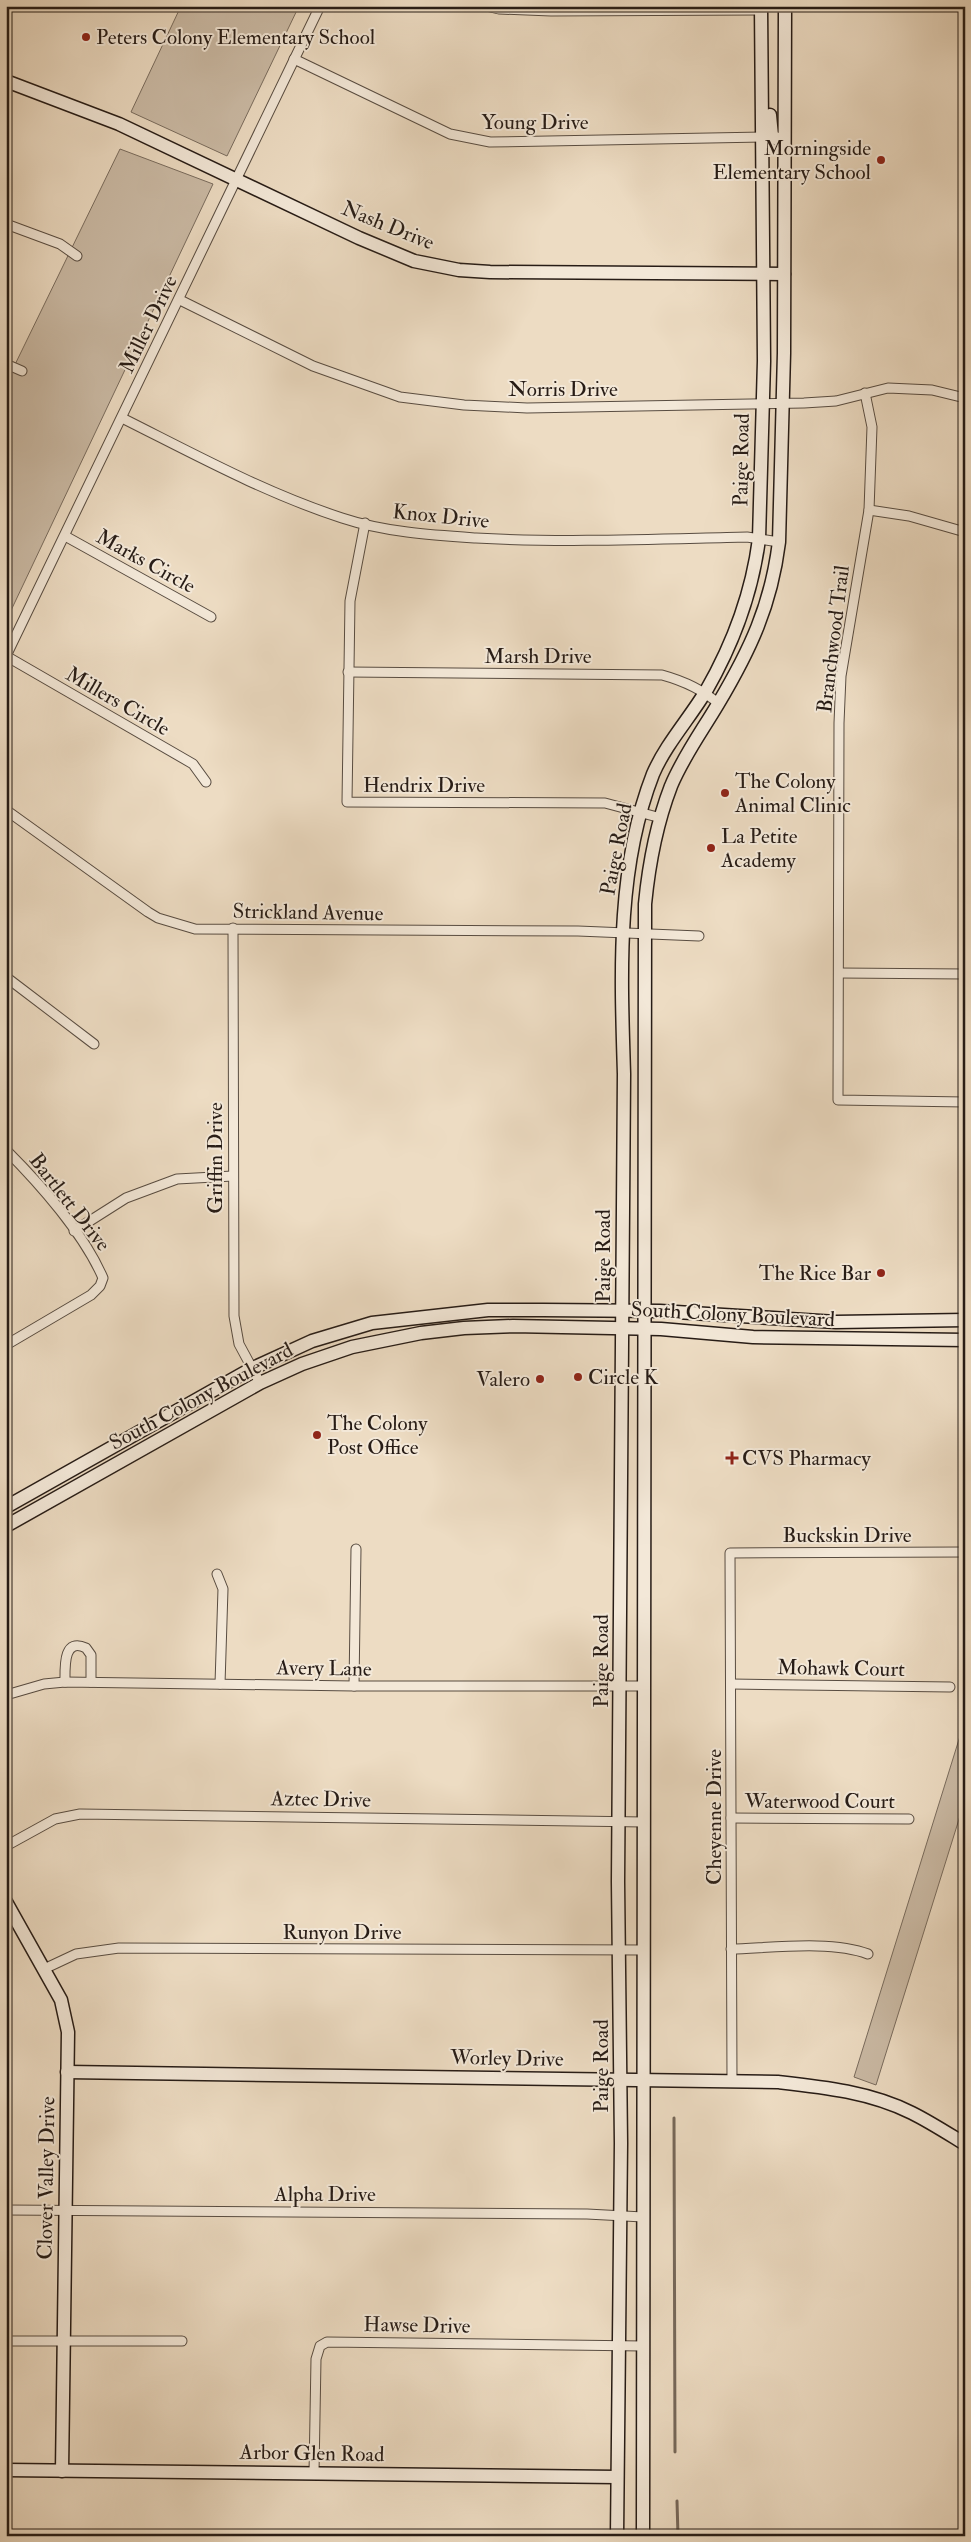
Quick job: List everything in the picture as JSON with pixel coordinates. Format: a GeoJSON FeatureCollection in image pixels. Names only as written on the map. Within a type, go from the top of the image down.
{"type":"FeatureCollection","features":[{"type":"Feature","properties":{"kind":"main road","name":"Paige Road"},"geometry":{"type":"LineString","coordinates":[[643,2536],[645,934],[649,861],[672,785],[685,758],[749,649],[763,618],[779,542],[783,404],[784,6]]}},
{"type":"Feature","properties":{"kind":"main road","name":"Paige Road"},"geometry":{"type":"LineString","coordinates":[[617,2536],[620,2215],[619,1821],[624,933],[630,866],[640,812],[665,750],[705,692],[727,652],[740,619],[756,562],[759,538],[762,404],[763,74],[761,8]]}},
{"type":"Feature","properties":{"kind":"main road"},"geometry":{"type":"LineString","coordinates":[[763,74],[770,82],[770,127],[772,136],[784,143]]}},
{"type":"Feature","properties":{"kind":"main road","name":"Nash Drive"},"geometry":{"type":"LineString","coordinates":[[6,81],[107,119],[414,261],[459,270],[784,274]]}},
{"type":"Feature","properties":{"kind":"main road"},"geometry":{"type":"LineString","coordinates":[[624,1128],[645,1128]]}},
{"type":"Feature","properties":{"kind":"main road","name":"South Colony Boulevard"},"geometry":{"type":"LineString","coordinates":[[6,1506],[251,1369],[312,1341],[372,1323],[418,1316],[488,1310],[645,1311],[858,1323],[965,1320]]}},
{"type":"Feature","properties":{"kind":"main road"},"geometry":{"type":"LineString","coordinates":[[418,1316],[420,1333]]}},
{"type":"Feature","properties":{"kind":"main road"},"geometry":{"type":"LineString","coordinates":[[761,1318],[765,1328],[774,1337]]}},
{"type":"Feature","properties":{"kind":"main road"},"geometry":{"type":"LineString","coordinates":[[858,1323],[858,1339]]}},
{"type":"Feature","properties":{"kind":"main road","name":"South Colony Boulevard"},"geometry":{"type":"LineString","coordinates":[[6,1526],[260,1383],[302,1364],[352,1347],[420,1333],[513,1326],[623,1328],[774,1337],[965,1340]]}},
{"type":"Feature","properties":{"kind":"main road"},"geometry":{"type":"LineString","coordinates":[[334,1334],[352,1347]]}},
{"type":"Feature","properties":{"kind":"main road"},"geometry":{"type":"LineString","coordinates":[[80,1465],[88,1480]]}},
{"type":"Feature","properties":{"kind":"main road"},"geometry":{"type":"LineString","coordinates":[[622,1473],[644,1469]]}},
{"type":"Feature","properties":{"kind":"main road","name":"Clover Valley Drive"},"geometry":{"type":"LineString","coordinates":[[6,1902],[64,2008],[68,2032],[62,2471]]}},
{"type":"Feature","properties":{"kind":"main road","name":"Worley Drive"},"geometry":{"type":"LineString","coordinates":[[67,2072],[778,2082],[830,2088],[861,2095],[910,2112],[965,2144]]}},
{"type":"Feature","properties":{"kind":"main road","name":"Arbor Glen Road"},"geometry":{"type":"LineString","coordinates":[[6,2470],[617,2477]]}},
{"type":"Feature","properties":{"kind":"street","name":"Miller Drive"},"geometry":{"type":"LineString","coordinates":[[6,656],[180,300],[320,6]]}},
{"type":"Feature","properties":{"kind":"street"},"geometry":{"type":"LineString","coordinates":[[486,6],[499,9],[551,11],[761,8]]}},
{"type":"Feature","properties":{"kind":"street","name":"Young Drive"},"geometry":{"type":"LineString","coordinates":[[294,59],[450,134],[466,139],[490,142],[763,137]]}},
{"type":"Feature","properties":{"kind":"street"},"geometry":{"type":"LineString","coordinates":[[6,224],[60,244],[77,256]]}},
{"type":"Feature","properties":{"kind":"street","name":"Norris Drive"},"geometry":{"type":"LineString","coordinates":[[180,300],[313,366],[400,397],[464,405],[527,408],[783,404],[836,401],[888,388],[915,388],[965,398]]}},
{"type":"Feature","properties":{"kind":"street"},"geometry":{"type":"LineString","coordinates":[[6,364],[22,371]]}},
{"type":"Feature","properties":{"kind":"street","name":"Branchwood Trail"},"geometry":{"type":"LineString","coordinates":[[864,393],[872,427],[869,510],[841,676],[838,853],[838,1100],[965,1102]]}},
{"type":"Feature","properties":{"kind":"street","name":"Knox Drive"},"geometry":{"type":"LineString","coordinates":[[122,418],[268,489],[343,518],[365,524],[442,536],[520,541],[759,538],[779,542]]}},
{"type":"Feature","properties":{"kind":"street"},"geometry":{"type":"LineString","coordinates":[[869,510],[909,516],[965,532]]}},
{"type":"Feature","properties":{"kind":"street","name":"Hendrix Drive"},"geometry":{"type":"LineString","coordinates":[[365,524],[350,601],[346,802],[605,803],[661,818]]}},
{"type":"Feature","properties":{"kind":"street","name":"Marks Circle"},"geometry":{"type":"LineString","coordinates":[[65,536],[211,617]]}},
{"type":"Feature","properties":{"kind":"street","name":"Millers Circle"},"geometry":{"type":"LineString","coordinates":[[6,656],[193,764],[206,782]]}},
{"type":"Feature","properties":{"kind":"street","name":"Marsh Drive"},"geometry":{"type":"LineString","coordinates":[[348,672],[662,675],[680,680],[705,692],[718,704]]}},
{"type":"Feature","properties":{"kind":"street","name":"Strickland Avenue"},"geometry":{"type":"LineString","coordinates":[[6,810],[158,918],[195,929],[624,933],[699,936]]}},
{"type":"Feature","properties":{"kind":"street","name":"Griffin Drive"},"geometry":{"type":"LineString","coordinates":[[233,928],[232,1176],[234,1316],[239,1344],[260,1383]]}},
{"type":"Feature","properties":{"kind":"street"},"geometry":{"type":"LineString","coordinates":[[839,973],[965,974]]}},
{"type":"Feature","properties":{"kind":"street"},"geometry":{"type":"LineString","coordinates":[[6,977],[94,1044]]}},
{"type":"Feature","properties":{"kind":"street","name":"Bartlett Drive"},"geometry":{"type":"LineString","coordinates":[[6,1150],[46,1192],[99,1268],[103,1278],[100,1286],[91,1295],[6,1345]]}},
{"type":"Feature","properties":{"kind":"street"},"geometry":{"type":"LineString","coordinates":[[74,1231],[126,1198],[155,1186],[177,1179],[232,1176]]}},
{"type":"Feature","properties":{"kind":"street"},"geometry":{"type":"LineString","coordinates":[[354,1686],[356,1549]]}},
{"type":"Feature","properties":{"kind":"street","name":"Buckskin Drive"},"geometry":{"type":"LineString","coordinates":[[730,1553],[965,1552]]}},
{"type":"Feature","properties":{"kind":"street","name":"Cheyenne Drive"},"geometry":{"type":"LineString","coordinates":[[730,1553],[732,2081]]}},
{"type":"Feature","properties":{"kind":"street"},"geometry":{"type":"LineString","coordinates":[[217,1574],[223,1588],[220,1684]]}},
{"type":"Feature","properties":{"kind":"street"},"geometry":{"type":"LineString","coordinates":[[65,1682],[66,1655],[70,1648],[78,1645],[86,1648],[91,1655],[91,1682]]}},
{"type":"Feature","properties":{"kind":"street","name":"Avery Lane"},"geometry":{"type":"LineString","coordinates":[[6,1695],[37,1685],[65,1682],[354,1686],[644,1686]]}},
{"type":"Feature","properties":{"kind":"street","name":"Mohawk Court"},"geometry":{"type":"LineString","coordinates":[[731,1684],[950,1688]]}},
{"type":"Feature","properties":{"kind":"street","name":"Aztec Drive"},"geometry":{"type":"LineString","coordinates":[[6,1846],[55,1819],[80,1814],[644,1822]]}},
{"type":"Feature","properties":{"kind":"street","name":"Waterwood Court"},"geometry":{"type":"LineString","coordinates":[[731,1818],[909,1819]]}},
{"type":"Feature","properties":{"kind":"street"},"geometry":{"type":"LineString","coordinates":[[731,1949],[835,1947],[856,1949],[868,1954]]}},
{"type":"Feature","properties":{"kind":"street","name":"Runyon Drive"},"geometry":{"type":"LineString","coordinates":[[44,1969],[76,1954],[119,1948],[643,1950]]}},
{"type":"Feature","properties":{"kind":"street","name":"Alpha Drive"},"geometry":{"type":"LineString","coordinates":[[6,2210],[620,2215],[643,2217]]}},
{"type":"Feature","properties":{"kind":"street"},"geometry":{"type":"LineString","coordinates":[[6,2341],[182,2340]]}},
{"type":"Feature","properties":{"kind":"street","name":"Hawse Drive"},"geometry":{"type":"LineString","coordinates":[[314,2473],[316,2360],[320,2346],[327,2342],[643,2346]]}},
{"type":"Feature","properties":{"kind":"shaded area"},"geometry":{"type":"Polygon","coordinates":[[[181,6],[299,6],[227,156],[131,112],[181,6]]]}},
{"type":"Feature","properties":{"kind":"shaded area"},"geometry":{"type":"Polygon","coordinates":[[[120,149],[213,184],[6,621],[6,383],[120,149]]]}},
{"type":"Feature","properties":{"kind":"shaded area"},"geometry":{"type":"Polygon","coordinates":[[[965,1720],[965,1800],[876,2085],[854,2077],[965,1720]]]}},
{"type":"Feature","properties":{"kind":"waterway"},"geometry":{"type":"LineString","coordinates":[[674,2118],[675,2452]]}},
{"type":"Feature","properties":{"kind":"waterway"},"geometry":{"type":"LineString","coordinates":[[677,2501],[678,2536]]}},
{"type":"Feature","properties":{"kind":"place","name":"Peters Colony Elementary School"},"geometry":{"type":"Point","coordinates":[86,37]}},
{"type":"Feature","properties":{"kind":"place","name":"Morningside Elementary School"},"geometry":{"type":"Point","coordinates":[881,160]}},
{"type":"Feature","properties":{"kind":"place","name":"The Colony Animal Clinic"},"geometry":{"type":"Point","coordinates":[725,793]}},
{"type":"Feature","properties":{"kind":"place","name":"La Petite Academy"},"geometry":{"type":"Point","coordinates":[711,848]}},
{"type":"Feature","properties":{"kind":"place","name":"The Rice Bar"},"geometry":{"type":"Point","coordinates":[881,1273]}},
{"type":"Feature","properties":{"kind":"place","name":"Circle K"},"geometry":{"type":"Point","coordinates":[578,1377]}},
{"type":"Feature","properties":{"kind":"place","name":"Valero"},"geometry":{"type":"Point","coordinates":[540,1379]}},
{"type":"Feature","properties":{"kind":"place","name":"The Colony Post Office"},"geometry":{"type":"Point","coordinates":[317,1435]}},
{"type":"Feature","properties":{"kind":"place","name":"CVS Pharmacy"},"geometry":{"type":"Point","coordinates":[732,1458]}}]}
